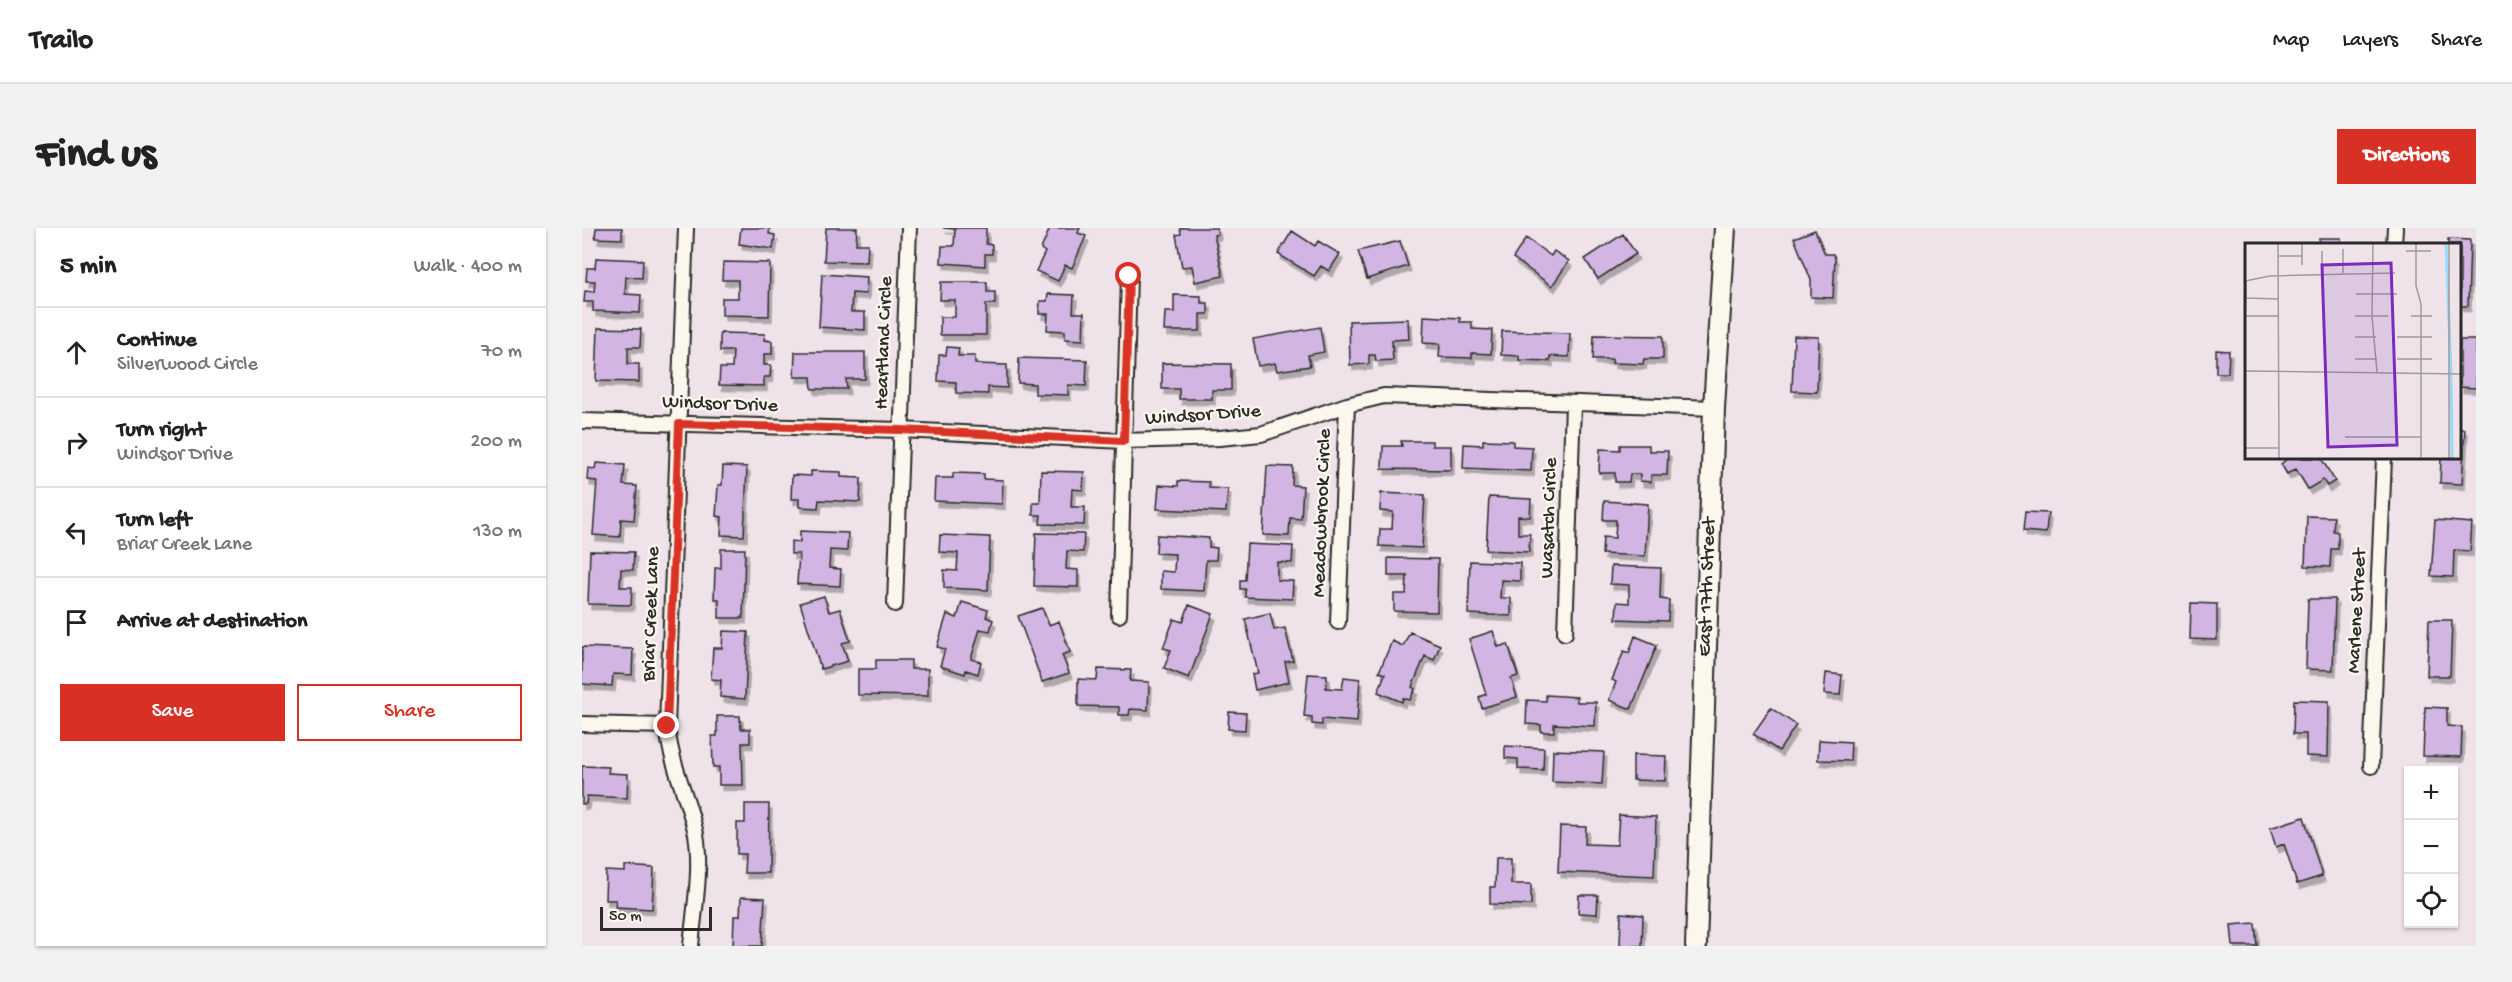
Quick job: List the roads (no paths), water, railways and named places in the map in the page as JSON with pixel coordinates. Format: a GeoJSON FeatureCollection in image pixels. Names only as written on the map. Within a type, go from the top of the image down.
{"type":"FeatureCollection","features":[{"type":"Feature","properties":{"kind":"main road","name":"East 17th Street"},"geometry":{"type":"LineString","coordinates":[[1696,946],[1714,408],[1725,228]]}},
{"type":"Feature","properties":{"kind":"street","name":"Briar Creek Lane"},"geometry":{"type":"LineString","coordinates":[[686,228],[667,726],[670,756],[696,835],[697,871],[691,946]]}},
{"type":"Feature","properties":{"kind":"street","name":"Heartland Circle"},"geometry":{"type":"LineString","coordinates":[[895,604],[909,228]]}},
{"type":"Feature","properties":{"kind":"street"},"geometry":{"type":"LineString","coordinates":[[2394,243],[2395,228]]}},
{"type":"Feature","properties":{"kind":"street"},"geometry":{"type":"LineString","coordinates":[[1119,615],[1129,276]]}},
{"type":"Feature","properties":{"kind":"street","name":"Windsor Drive"},"geometry":{"type":"LineString","coordinates":[[582,421],[901,430],[1124,441],[1220,438],[1261,434],[1347,405],[1384,396],[1573,405],[1714,408]]}},
{"type":"Feature","properties":{"kind":"street","name":"Meadowbrook Circle"},"geometry":{"type":"LineString","coordinates":[[1338,622],[1347,405]]}},
{"type":"Feature","properties":{"kind":"street","name":"Wasatch Circle"},"geometry":{"type":"LineString","coordinates":[[1565,633],[1573,405]]}},
{"type":"Feature","properties":{"kind":"street","name":"Marlene Street"},"geometry":{"type":"LineString","coordinates":[[2371,766],[2384,459]]}},
{"type":"Feature","properties":{"kind":"street"},"geometry":{"type":"LineString","coordinates":[[582,724],[667,726]]}}]}
